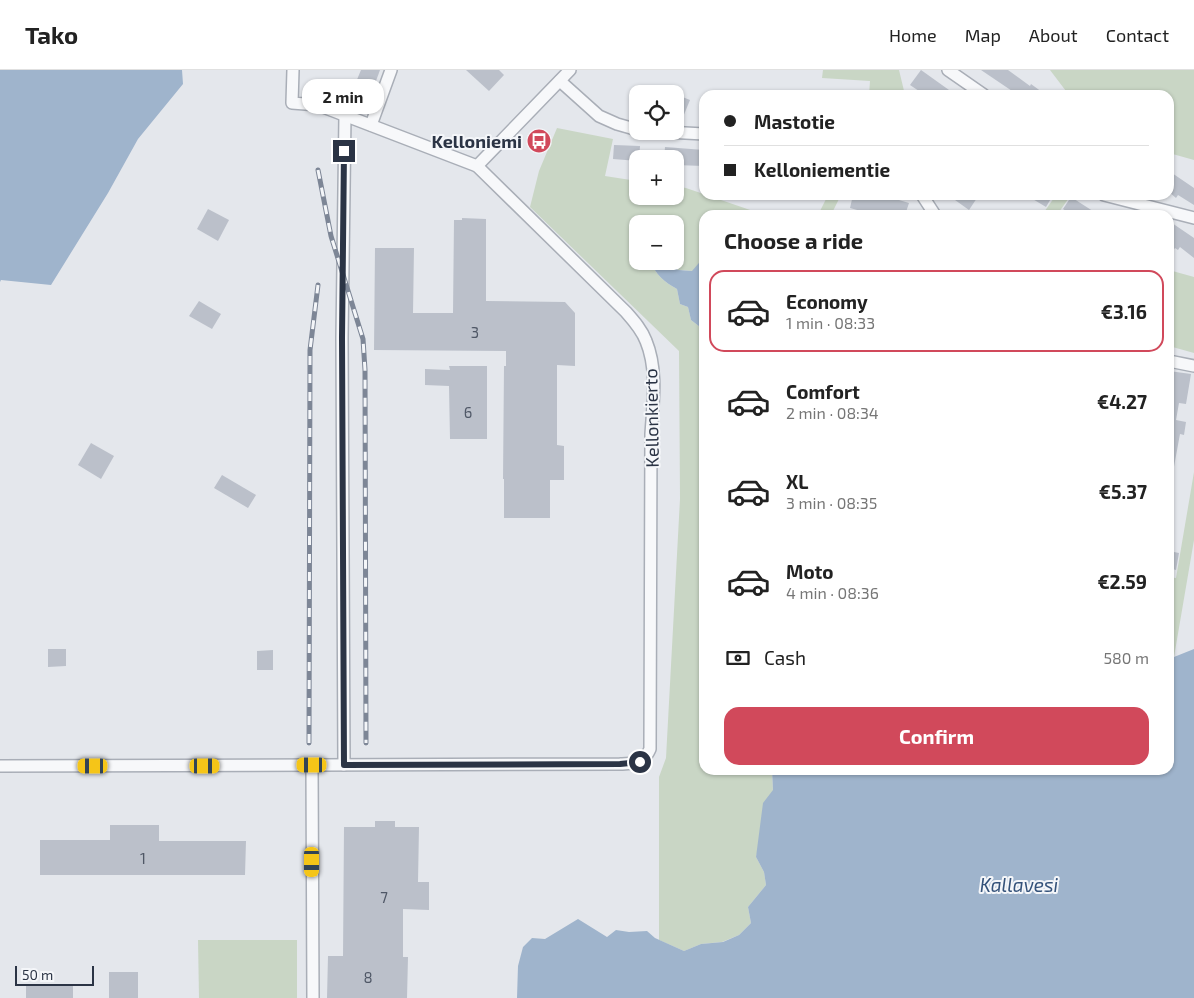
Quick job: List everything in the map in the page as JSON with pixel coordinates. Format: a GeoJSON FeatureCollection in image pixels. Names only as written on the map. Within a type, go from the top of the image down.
{"type":"FeatureCollection","features":[{"type":"Feature","properties":{"kind":"street","name":"Kellonkierto"},"geometry":{"type":"LineString","coordinates":[[293,70],[292,102],[318,105],[476,166],[626,312],[639,327],[647,341],[654,383],[651,434],[651,741],[650,750],[646,758],[640,762],[620,764],[344,765]]}},
{"type":"Feature","properties":{"kind":"street"},"geometry":{"type":"LineString","coordinates":[[371,125],[391,70]]}},
{"type":"Feature","properties":{"kind":"street"},"geometry":{"type":"LineString","coordinates":[[476,166],[570,70]]}},
{"type":"Feature","properties":{"kind":"street"},"geometry":{"type":"LineString","coordinates":[[948,70],[977,90]]}},
{"type":"Feature","properties":{"kind":"street"},"geometry":{"type":"LineString","coordinates":[[560,80],[599,116],[629,127]]}},
{"type":"Feature","properties":{"kind":"street"},"geometry":{"type":"LineString","coordinates":[[0,766],[344,765],[342,330],[345,115]]}},
{"type":"Feature","properties":{"kind":"street"},"geometry":{"type":"LineString","coordinates":[[684,133],[699,134]]}},
{"type":"Feature","properties":{"kind":"street"},"geometry":{"type":"LineString","coordinates":[[1124,200],[1163,210]]}},
{"type":"Feature","properties":{"kind":"street"},"geometry":{"type":"LineString","coordinates":[[1174,213],[1194,218]]}},
{"type":"Feature","properties":{"kind":"street"},"geometry":{"type":"LineString","coordinates":[[1174,362],[1194,366]]}},
{"type":"Feature","properties":{"kind":"street"},"geometry":{"type":"LineString","coordinates":[[312,765],[313,998]]}},
{"type":"Feature","properties":{"kind":"green space"},"geometry":{"type":"Polygon","coordinates":[[[823,70],[899,70],[904,90],[869,90],[870,81],[822,78],[823,70]]]}},
{"type":"Feature","properties":{"kind":"green space"},"geometry":{"type":"Polygon","coordinates":[[[1050,70],[1194,70],[1194,160],[1174,154],[1174,90],[1065,90],[1050,70]]]}},
{"type":"Feature","properties":{"kind":"green space"},"geometry":{"type":"Polygon","coordinates":[[[557,128],[613,139],[605,176],[629,180],[629,205],[684,205],[684,188],[699,192],[699,200],[721,200],[750,210],[699,210],[699,263],[693,271],[678,270],[684,270],[684,215],[629,215],[629,270],[656,270],[665,281],[677,289],[680,304],[688,307],[691,320],[699,326],[699,775],[772,775],[773,791],[756,857],[764,872],[766,885],[748,907],[751,923],[739,935],[722,942],[701,944],[684,951],[659,940],[659,777],[666,758],[680,499],[679,351],[530,207],[539,171],[557,128]]]}},
{"type":"Feature","properties":{"kind":"green space"},"geometry":{"type":"Polygon","coordinates":[[[826,200],[838,200],[834,210],[820,210],[826,200]]]}},
{"type":"Feature","properties":{"kind":"green space"},"geometry":{"type":"Polygon","coordinates":[[[1052,200],[1068,200],[1060,210],[1046,210],[1052,200]]]}},
{"type":"Feature","properties":{"kind":"green space"},"geometry":{"type":"Polygon","coordinates":[[[1174,271],[1194,277],[1194,353],[1174,347],[1174,271]]]}},
{"type":"Feature","properties":{"kind":"green space"},"geometry":{"type":"Polygon","coordinates":[[[1194,472],[1194,540],[1174,658],[1174,578],[1176,578],[1194,472]]]}},
{"type":"Feature","properties":{"kind":"green space"},"geometry":{"type":"Polygon","coordinates":[[[198,940],[297,940],[297,998],[199,998],[198,940]]]}},
{"type":"Feature","properties":{"kind":"water"},"geometry":{"type":"Polygon","coordinates":[[[0,70],[182,70],[183,84],[138,139],[108,193],[51,285],[1,280],[0,282],[0,70]]]}},
{"type":"Feature","properties":{"kind":"water"},"geometry":{"type":"Polygon","coordinates":[[[699,263],[699,326],[691,320],[688,307],[680,304],[677,289],[661,278],[655,270],[692,271],[699,263]]]}},
{"type":"Feature","properties":{"kind":"water","name":"Kallavesi"},"geometry":{"type":"Polygon","coordinates":[[[1194,649],[1194,998],[517,998],[518,966],[523,947],[532,938],[545,939],[578,919],[607,937],[616,930],[629,932],[647,931],[655,938],[684,951],[701,944],[723,942],[739,935],[751,923],[748,907],[766,885],[764,872],[756,857],[763,803],[773,790],[772,775],[1174,775],[1174,657],[1194,649]]]}},
{"type":"Feature","properties":{"kind":"building"},"geometry":{"type":"Polygon","coordinates":[[[361,70],[380,70],[369,100],[351,94],[361,70]]]}},
{"type":"Feature","properties":{"kind":"building"},"geometry":{"type":"Polygon","coordinates":[[[466,70],[499,70],[504,75],[489,91],[466,70]]]}},
{"type":"Feature","properties":{"kind":"building"},"geometry":{"type":"Polygon","coordinates":[[[921,70],[949,90],[918,90],[910,85],[921,70]]]}},
{"type":"Feature","properties":{"kind":"building"},"geometry":{"type":"Polygon","coordinates":[[[981,70],[1008,70],[1030,86],[1031,84],[1039,90],[1011,90],[981,70]]]}},
{"type":"Feature","properties":{"kind":"building"},"geometry":{"type":"Polygon","coordinates":[[[684,98],[690,100],[684,115],[684,98]]]}},
{"type":"Feature","properties":{"kind":"building"},"geometry":{"type":"Polygon","coordinates":[[[614,145],[640,146],[640,150],[629,150],[629,160],[613,159],[614,145]]]}},
{"type":"Feature","properties":{"kind":"building"},"geometry":{"type":"Polygon","coordinates":[[[665,147],[699,150],[699,166],[684,165],[684,150],[665,150],[665,147]]]}},
{"type":"Feature","properties":{"kind":"building"},"geometry":{"type":"Polygon","coordinates":[[[1174,174],[1194,188],[1194,205],[1178,195],[1176,198],[1174,196],[1174,174]]]}},
{"type":"Feature","properties":{"kind":"building"},"geometry":{"type":"Polygon","coordinates":[[[852,200],[899,200],[909,203],[907,210],[857,210],[850,208],[852,200]]]}},
{"type":"Feature","properties":{"kind":"building"},"geometry":{"type":"Polygon","coordinates":[[[955,200],[976,200],[969,210],[955,200]]]}},
{"type":"Feature","properties":{"kind":"building"},"geometry":{"type":"Polygon","coordinates":[[[1034,200],[1050,200],[1046,207],[1034,200]]]}},
{"type":"Feature","properties":{"kind":"building"},"geometry":{"type":"Polygon","coordinates":[[[1069,200],[1076,200],[1091,210],[1064,210],[1063,209],[1069,200]]]}},
{"type":"Feature","properties":{"kind":"building"},"geometry":{"type":"Polygon","coordinates":[[[208,209],[229,220],[218,241],[197,229],[208,209]]]}},
{"type":"Feature","properties":{"kind":"building"},"geometry":{"type":"Polygon","coordinates":[[[462,218],[486,219],[486,301],[565,302],[575,313],[575,366],[557,365],[557,445],[564,446],[564,480],[550,480],[550,518],[504,518],[504,366],[506,366],[506,351],[374,350],[375,248],[414,248],[413,313],[453,313],[454,220],[462,220],[462,218]]]}},
{"type":"Feature","properties":{"kind":"building"},"geometry":{"type":"Polygon","coordinates":[[[1174,224],[1194,238],[1194,258],[1180,247],[1178,250],[1175,248],[1174,250],[1174,224]]]}},
{"type":"Feature","properties":{"kind":"building"},"geometry":{"type":"Polygon","coordinates":[[[199,301],[221,314],[212,329],[189,316],[199,301]]]}},
{"type":"Feature","properties":{"kind":"building"},"geometry":{"type":"Polygon","coordinates":[[[449,366],[487,366],[487,439],[450,439],[449,386],[425,385],[425,369],[450,370],[449,366]]]}},
{"type":"Feature","properties":{"kind":"building"},"geometry":{"type":"Polygon","coordinates":[[[1174,372],[1191,374],[1186,404],[1179,403],[1176,420],[1186,422],[1184,435],[1180,434],[1174,467],[1174,372]]]}},
{"type":"Feature","properties":{"kind":"building"},"geometry":{"type":"Polygon","coordinates":[[[91,443],[114,456],[101,479],[78,465],[91,443]]]}},
{"type":"Feature","properties":{"kind":"building"},"geometry":{"type":"Polygon","coordinates":[[[222,475],[256,495],[248,508],[214,488],[222,475]]]}},
{"type":"Feature","properties":{"kind":"building"},"geometry":{"type":"Polygon","coordinates":[[[1174,552],[1179,553],[1176,570],[1174,569],[1174,552]]]}},
{"type":"Feature","properties":{"kind":"building"},"geometry":{"type":"Polygon","coordinates":[[[48,649],[66,649],[66,666],[48,667],[48,649]]]}},
{"type":"Feature","properties":{"kind":"building"},"geometry":{"type":"Polygon","coordinates":[[[273,650],[273,670],[257,670],[257,651],[273,650]]]}},
{"type":"Feature","properties":{"kind":"building"},"geometry":{"type":"Polygon","coordinates":[[[375,821],[395,821],[395,827],[419,827],[418,882],[429,882],[429,910],[403,909],[403,957],[408,957],[407,998],[327,998],[328,956],[343,956],[344,827],[375,827],[375,821]]]}},
{"type":"Feature","properties":{"kind":"building"},"geometry":{"type":"Polygon","coordinates":[[[110,825],[159,825],[159,841],[246,841],[245,875],[40,875],[40,840],[110,840],[110,825]]]}},
{"type":"Feature","properties":{"kind":"building"},"geometry":{"type":"Polygon","coordinates":[[[109,972],[138,972],[138,998],[109,998],[109,972]]]}},
{"type":"Feature","properties":{"kind":"building"},"geometry":{"type":"Polygon","coordinates":[[[26,984],[73,984],[73,998],[26,998],[26,984]]]}},
{"type":"Feature","properties":{"kind":"railway"},"geometry":{"type":"LineString","coordinates":[[318,170],[331,236],[363,339],[365,370],[366,743]]}},
{"type":"Feature","properties":{"kind":"railway"},"geometry":{"type":"LineString","coordinates":[[309,743],[310,350],[318,285]]}},
{"type":"Feature","properties":{"kind":"place","name":"Kelloniemi"},"geometry":{"type":"Point","coordinates":[539,141]}},
{"type":"Feature","properties":{"kind":"route"},"geometry":{"type":"LineString","coordinates":[[344,151],[342,338],[344,765],[620,764],[640,762]]}}]}
